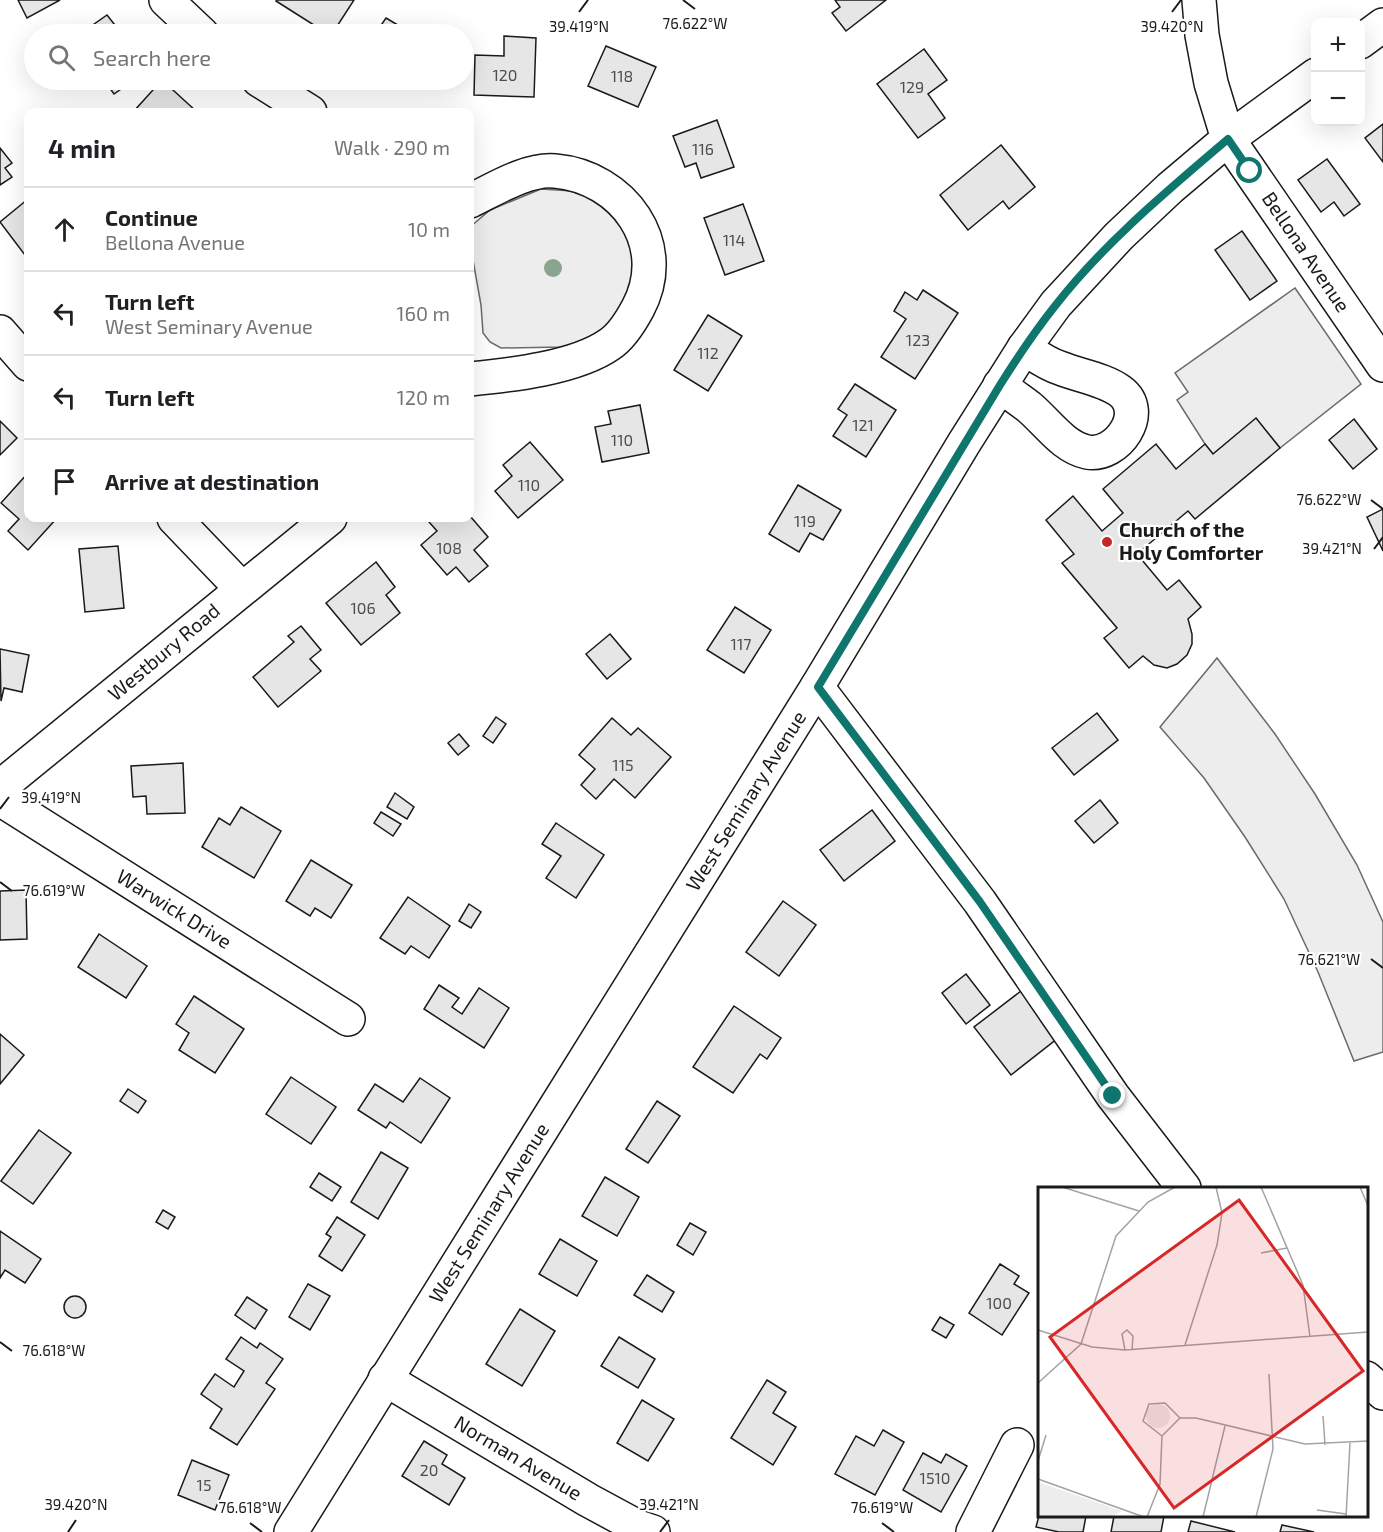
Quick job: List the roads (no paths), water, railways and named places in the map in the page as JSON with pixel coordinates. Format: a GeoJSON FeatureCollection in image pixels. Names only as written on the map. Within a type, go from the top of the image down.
{"type":"FeatureCollection","features":[{"type":"Feature","properties":{"kind":"street"},"geometry":{"type":"LineString","coordinates":[[166,0],[191,24]]}},
{"type":"Feature","properties":{"kind":"street","name":"Bellona Avenue"},"geometry":{"type":"LineString","coordinates":[[1199,0],[1202,34],[1211,83],[1228,139],[1383,365]]}},
{"type":"Feature","properties":{"kind":"street"},"geometry":{"type":"LineString","coordinates":[[1365,38],[1383,25]]}},
{"type":"Feature","properties":{"kind":"street","name":"West Seminary Avenue"},"geometry":{"type":"LineString","coordinates":[[291,1532],[818,687],[1024,348],[1056,304],[1119,236],[1170,188],[1228,139],[1311,79]]}},
{"type":"Feature","properties":{"kind":"street"},"geometry":{"type":"LineString","coordinates":[[275,90],[304,108]]}},
{"type":"Feature","properties":{"kind":"street"},"geometry":{"type":"LineString","coordinates":[[474,199],[524,175],[553,170],[581,176],[606,188],[630,209],[645,236],[650,269],[645,296],[631,322],[612,343],[590,356],[567,363],[474,379]]}},
{"type":"Feature","properties":{"kind":"street"},"geometry":{"type":"LineString","coordinates":[[0,332],[24,359]]}},
{"type":"Feature","properties":{"kind":"street"},"geometry":{"type":"LineString","coordinates":[[1000,385],[1029,407],[1070,446],[1089,453],[1107,449],[1124,436],[1131,419],[1131,410],[1130,402],[1121,392],[1104,382],[1058,368],[1024,348]]}},
{"type":"Feature","properties":{"kind":"street"},"geometry":{"type":"LineString","coordinates":[[178,522],[241,588]]}},
{"type":"Feature","properties":{"kind":"street","name":"Westbury Road"},"geometry":{"type":"LineString","coordinates":[[0,787],[241,588],[325,522]]}},
{"type":"Feature","properties":{"kind":"street"},"geometry":{"type":"LineString","coordinates":[[818,687],[980,902],[1113,1096],[1183,1187]]}},
{"type":"Feature","properties":{"kind":"street","name":"Warwick Drive"},"geometry":{"type":"LineString","coordinates":[[0,799],[348,1019]]}},
{"type":"Feature","properties":{"kind":"street","name":"Norman Avenue"},"geometry":{"type":"LineString","coordinates":[[385,1379],[588,1500],[652,1532]]}},
{"type":"Feature","properties":{"kind":"street"},"geometry":{"type":"LineString","coordinates":[[1368,1380],[1383,1393]]}},
{"type":"Feature","properties":{"kind":"street"},"geometry":{"type":"LineString","coordinates":[[973,1532],[1017,1445]]}},
{"type":"Feature","properties":{"kind":"place","name":"Church of the Holy Comforter"},"geometry":{"type":"Point","coordinates":[1107,542]}}]}
